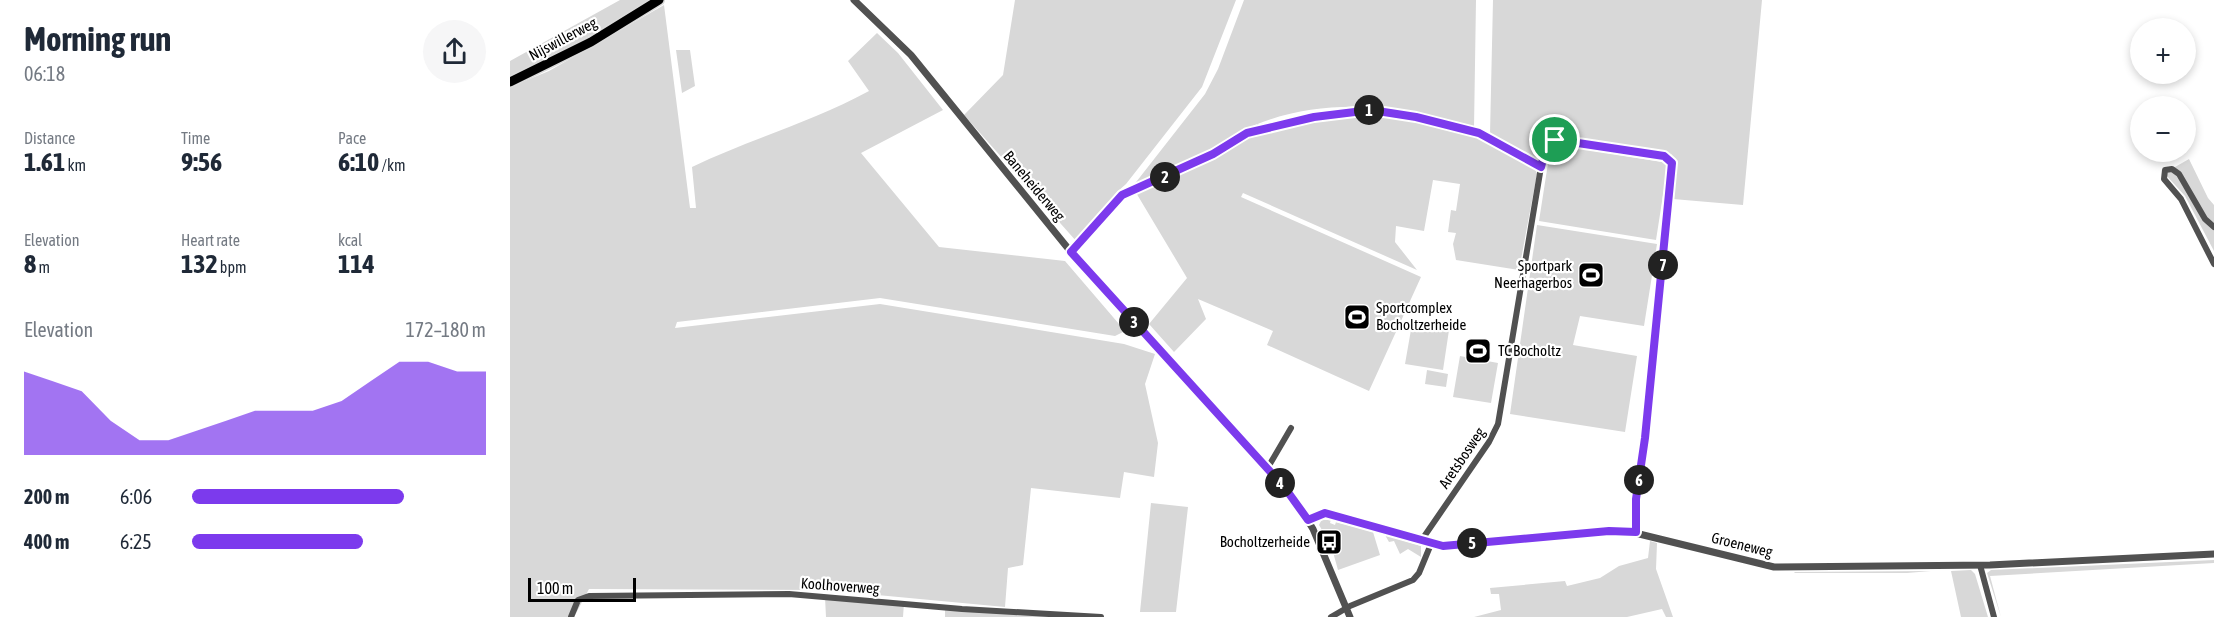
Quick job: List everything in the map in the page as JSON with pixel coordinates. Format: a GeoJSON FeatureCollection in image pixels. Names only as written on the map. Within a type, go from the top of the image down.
{"type":"FeatureCollection","features":[{"type":"Feature","properties":{"kind":"main road","name":"Nijswillerweg"},"geometry":{"type":"LineString","coordinates":[[510,82],[591,42],[659,0]]}},
{"type":"Feature","properties":{"kind":"street","name":"Baneheiderweg"},"geometry":{"type":"LineString","coordinates":[[854,0],[911,56],[1071,252],[1267,469],[1308,520],[1350,617]]}},
{"type":"Feature","properties":{"kind":"street"},"geometry":{"type":"LineString","coordinates":[[861,6],[866,0]]}},
{"type":"Feature","properties":{"kind":"street"},"geometry":{"type":"LineString","coordinates":[[1071,252],[1122,195],[1213,154],[1257,128],[1314,117],[1371,110],[1416,117],[1479,133],[1541,167]]}},
{"type":"Feature","properties":{"kind":"street","name":"Aretsbosweg"},"geometry":{"type":"LineString","coordinates":[[1421,541],[1489,442],[1498,424],[1541,167],[1546,146],[1555,140],[1666,157],[1672,163],[1674,170],[1645,438],[1636,499],[1636,532]]}},
{"type":"Feature","properties":{"kind":"street"},"geometry":{"type":"LineString","coordinates":[[2214,227],[2205,219],[2179,174],[2171,169],[2163,172],[2164,179],[2184,204],[2214,264]]}},
{"type":"Feature","properties":{"kind":"street"},"geometry":{"type":"LineString","coordinates":[[1267,469],[1291,428]]}},
{"type":"Feature","properties":{"kind":"street","name":"Groeneweg"},"geometry":{"type":"LineString","coordinates":[[1308,520],[1325,513],[1431,544],[1453,545],[1609,531],[1636,532],[1774,567],[1980,565],[2214,554]]}},
{"type":"Feature","properties":{"kind":"street"},"geometry":{"type":"LineString","coordinates":[[1332,617],[1413,580],[1431,544]]}},
{"type":"Feature","properties":{"kind":"street"},"geometry":{"type":"LineString","coordinates":[[1980,565],[1994,617]]}},
{"type":"Feature","properties":{"kind":"street","name":"Koolhoverweg"},"geometry":{"type":"LineString","coordinates":[[571,617],[578,600],[594,596],[789,594],[962,609],[1101,617]]}},
{"type":"Feature","properties":{"kind":"shaded area"},"geometry":{"type":"Polygon","coordinates":[[[620,0],[650,0],[556,56],[510,78],[510,61],[620,0]]]}},
{"type":"Feature","properties":{"kind":"shaded area"},"geometry":{"type":"Polygon","coordinates":[[[1015,0],[1236,0],[1202,87],[1077,242],[964,115],[1003,75],[1015,0]]]}},
{"type":"Feature","properties":{"kind":"shaded area"},"geometry":{"type":"Polygon","coordinates":[[[1244,0],[1476,0],[1474,128],[1392,109],[1337,107],[1309,110],[1255,125],[1193,163],[1133,186],[1205,94],[1218,69],[1244,0]]]}},
{"type":"Feature","properties":{"kind":"shaded area"},"geometry":{"type":"Polygon","coordinates":[[[1493,0],[1762,0],[1743,205],[1673,199],[1676,160],[1671,154],[1553,137],[1546,138],[1538,161],[1490,134],[1493,0]]]}},
{"type":"Feature","properties":{"kind":"shaded area"},"geometry":{"type":"Polygon","coordinates":[[[664,5],[690,208],[696,208],[692,167],[825,112],[869,91],[848,61],[877,33],[898,53],[943,110],[861,153],[939,247],[1065,261],[1125,331],[1115,336],[880,298],[677,322],[675,328],[880,304],[1124,344],[1155,354],[1145,384],[1158,443],[1154,477],[1124,472],[1120,498],[1031,488],[1023,565],[1008,568],[1005,607],[824,590],[589,589],[574,617],[510,617],[510,87],[549,71],[664,5]]]}},
{"type":"Feature","properties":{"kind":"shaded area"},"geometry":{"type":"Polygon","coordinates":[[[676,50],[690,50],[695,86],[682,93],[676,50]]]}},
{"type":"Feature","properties":{"kind":"shaded area"},"geometry":{"type":"Polygon","coordinates":[[[1349,113],[1398,116],[1446,126],[1492,143],[1535,167],[1537,174],[1519,270],[1456,260],[1453,244],[1456,233],[1448,232],[1451,210],[1456,211],[1460,184],[1433,180],[1424,231],[1396,226],[1395,242],[1417,270],[1243,193],[1241,197],[1421,277],[1369,391],[1267,345],[1273,331],[1198,299],[1206,319],[1174,352],[1149,324],[1187,278],[1135,191],[1198,166],[1257,130],[1349,113]]]}},
{"type":"Feature","properties":{"kind":"shaded area"},"geometry":{"type":"Polygon","coordinates":[[[1551,144],[1668,163],[1656,240],[1539,221],[1551,144]]]}},
{"type":"Feature","properties":{"kind":"shaded area"},"geometry":{"type":"Polygon","coordinates":[[[2184,162],[2190,162],[2208,198],[2214,205],[2214,251],[2185,196],[2166,175],[2168,171],[2184,162]]]}},
{"type":"Feature","properties":{"kind":"shaded area"},"geometry":{"type":"Polygon","coordinates":[[[1537,225],[1657,244],[1644,326],[1580,316],[1573,345],[1637,356],[1625,432],[1510,414],[1537,225]]]}},
{"type":"Feature","properties":{"kind":"shaded area"},"geometry":{"type":"Polygon","coordinates":[[[1412,324],[1449,330],[1443,370],[1405,364],[1412,324]]]}},
{"type":"Feature","properties":{"kind":"shaded area"},"geometry":{"type":"Polygon","coordinates":[[[1460,356],[1498,363],[1491,403],[1453,397],[1460,356]]]}},
{"type":"Feature","properties":{"kind":"shaded area"},"geometry":{"type":"Polygon","coordinates":[[[1427,370],[1448,374],[1446,387],[1425,384],[1427,370]]]}},
{"type":"Feature","properties":{"kind":"shaded area"},"geometry":{"type":"Polygon","coordinates":[[[1151,503],[1188,507],[1176,612],[1140,612],[1151,503]]]}},
{"type":"Feature","properties":{"kind":"shaded area"},"geometry":{"type":"Polygon","coordinates":[[[1323,517],[1331,519],[1330,523],[1335,525],[1336,522],[1373,532],[1380,555],[1338,570],[1331,545],[1319,525],[1323,517]]]}},
{"type":"Feature","properties":{"kind":"shaded area"},"geometry":{"type":"Polygon","coordinates":[[[1385,535],[1421,546],[1421,557],[1408,549],[1400,554],[1394,541],[1389,542],[1385,535]]]}},
{"type":"Feature","properties":{"kind":"shaded area"},"geometry":{"type":"Polygon","coordinates":[[[1650,541],[1657,543],[1656,569],[1673,617],[1666,617],[1662,609],[1627,617],[1474,617],[1501,610],[1499,594],[1491,594],[1490,588],[1565,581],[1567,586],[1600,578],[1619,566],[1648,558],[1650,541]]]}},
{"type":"Feature","properties":{"kind":"shaded area"},"geometry":{"type":"Polygon","coordinates":[[[2214,560],[2214,563],[1990,576],[2001,617],[1987,573],[1991,570],[2214,560]]]}},
{"type":"Feature","properties":{"kind":"shaded area"},"geometry":{"type":"Polygon","coordinates":[[[1971,570],[1975,574],[1988,617],[1961,617],[1951,571],[1971,570]]]}},
{"type":"Feature","properties":{"kind":"shaded area"},"geometry":{"type":"Polygon","coordinates":[[[1931,571],[1907,573],[1794,573],[1795,572],[1931,571]]]}},
{"type":"Feature","properties":{"kind":"shaded area"},"geometry":{"type":"Polygon","coordinates":[[[825,597],[904,603],[903,617],[826,617],[825,597]]]}},
{"type":"Feature","properties":{"kind":"shaded area"},"geometry":{"type":"Polygon","coordinates":[[[945,608],[1059,617],[945,617],[945,608]]]}},
{"type":"Feature","properties":{"kind":"place","name":"Sportpark Neerhagerbos"},"geometry":{"type":"Point","coordinates":[1591,275]}},
{"type":"Feature","properties":{"kind":"place","name":"Sportcomplex Bocholtzerheide"},"geometry":{"type":"Point","coordinates":[1357,317]}},
{"type":"Feature","properties":{"kind":"place","name":"TC Bocholtz"},"geometry":{"type":"Point","coordinates":[1478,351]}},
{"type":"Feature","properties":{"kind":"place","name":"Bocholtzerheide"},"geometry":{"type":"Point","coordinates":[1329,542]}},
{"type":"Feature","properties":{"kind":"route"},"geometry":{"type":"LineString","coordinates":[[1371,110],[1389,112],[1479,133],[1541,167],[1546,146],[1555,140],[1664,156],[1671,160],[1674,167],[1645,438],[1636,499],[1636,532],[1609,531],[1443,546],[1325,513],[1308,520],[1285,488],[1071,252],[1122,195],[1213,154],[1257,128],[1349,112],[1371,110]]}}]}
